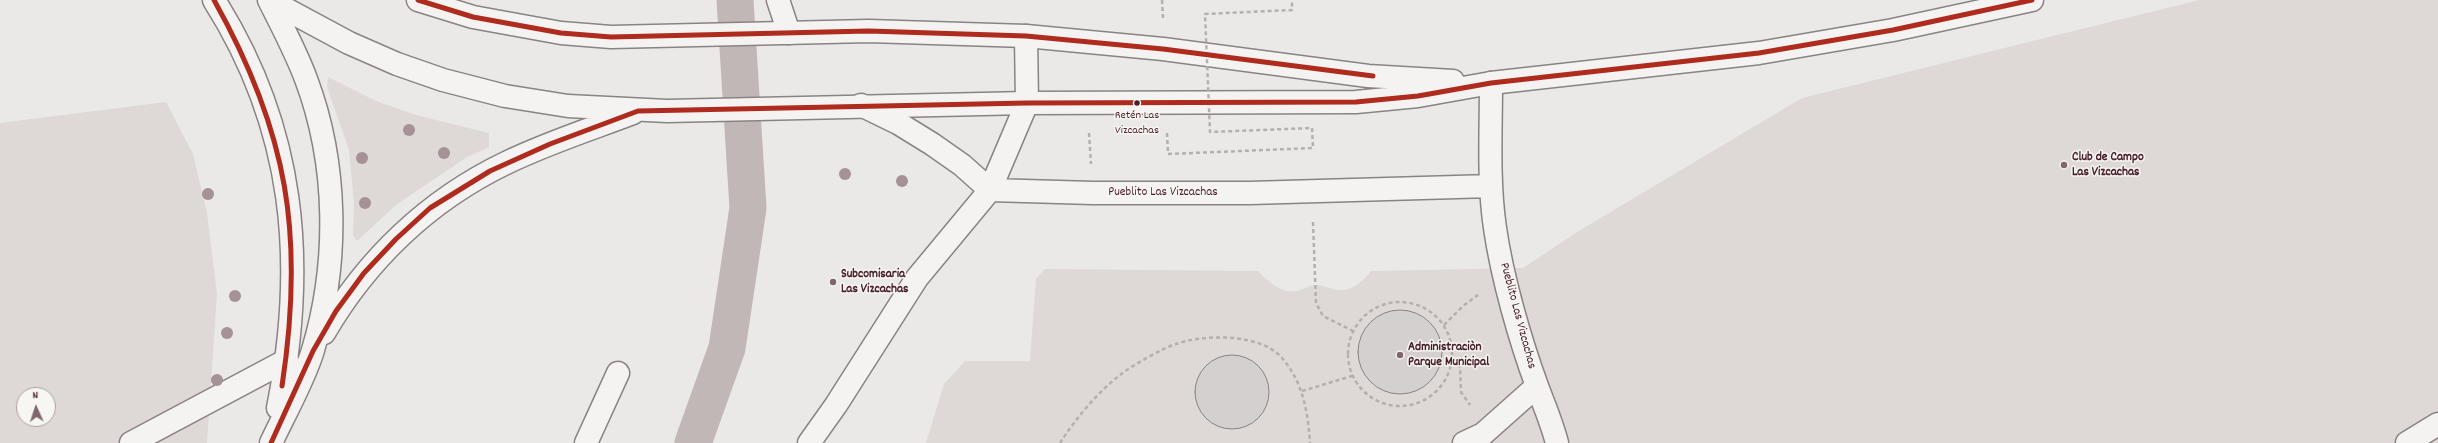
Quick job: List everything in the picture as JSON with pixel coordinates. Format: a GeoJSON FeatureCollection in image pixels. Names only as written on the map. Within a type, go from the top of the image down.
{"type":"FeatureCollection","features":[{"type":"Feature","properties":{"kind":"main road"},"geometry":{"type":"LineString","coordinates":[[214,0],[228,24],[259,86],[280,157],[288,204],[293,256],[292,308],[287,360],[277,412],[269,443]]}},
{"type":"Feature","properties":{"kind":"main road"},"geometry":{"type":"LineString","coordinates":[[269,0],[349,43],[398,64],[444,80],[505,96],[568,106],[638,111],[1087,102],[1356,102],[1418,96],[1490,83],[1759,53],[1893,30],[2032,0]]}},
{"type":"Feature","properties":{"kind":"main road"},"geometry":{"type":"LineString","coordinates":[[269,0],[288,36],[306,79],[317,114],[326,155],[330,194],[331,242],[322,312],[313,351]]}},
{"type":"Feature","properties":{"kind":"main road"},"geometry":{"type":"LineString","coordinates":[[418,0],[472,17],[554,32],[611,37],[884,32],[1026,36],[1163,49],[1368,76],[1490,83]]}},
{"type":"Feature","properties":{"kind":"main road"},"geometry":{"type":"LineString","coordinates":[[778,0],[787,33]]}},
{"type":"Feature","properties":{"kind":"main road"},"geometry":{"type":"LineString","coordinates":[[809,443],[836,405],[917,278],[990,190],[1027,103],[1026,36]]}},
{"type":"Feature","properties":{"kind":"main road","name":"Pueblito Las Vizcachas"},"geometry":{"type":"LineString","coordinates":[[1490,83],[1491,186],[1495,228],[1506,284],[1537,386],[1550,418],[1557,443]]}},
{"type":"Feature","properties":{"kind":"main road"},"geometry":{"type":"LineString","coordinates":[[861,106],[898,123],[932,144],[962,166],[990,190]]}},
{"type":"Feature","properties":{"kind":"main road"},"geometry":{"type":"LineString","coordinates":[[269,443],[313,351],[336,311],[364,273],[396,239],[430,208],[467,184],[506,163],[638,111]]}},
{"type":"Feature","properties":{"kind":"main road","name":"Pueblito Las Vizcachas"},"geometry":{"type":"LineString","coordinates":[[990,190],[1093,193],[1312,191],[1491,186]]}},
{"type":"Feature","properties":{"kind":"main road"},"geometry":{"type":"LineString","coordinates":[[131,443],[287,360]]}},
{"type":"Feature","properties":{"kind":"main road"},"geometry":{"type":"LineString","coordinates":[[586,443],[618,373]]}},
{"type":"Feature","properties":{"kind":"main road"},"geometry":{"type":"LineString","coordinates":[[1464,443],[1483,434],[1537,386]]}},
{"type":"Feature","properties":{"kind":"main road"},"geometry":{"type":"LineString","coordinates":[[2407,443],[2438,424]]}},
{"type":"Feature","properties":{"kind":"path"},"geometry":{"type":"LineString","coordinates":[[1168,154],[1313,148],[1312,128],[1210,132],[1205,14],[1292,10],[1292,0]]}},
{"type":"Feature","properties":{"kind":"path"},"geometry":{"type":"LineString","coordinates":[[1087,102],[1093,193]]}},
{"type":"Feature","properties":{"kind":"path"},"geometry":{"type":"LineString","coordinates":[[1312,191],[1316,302],[1323,316],[1353,331]]}},
{"type":"Feature","properties":{"kind":"path"},"geometry":{"type":"LineString","coordinates":[[1444,326],[1463,306],[1478,295],[1506,284]]}},
{"type":"Feature","properties":{"kind":"path"},"geometry":{"type":"LineString","coordinates":[[1405,302],[1420,306],[1434,314],[1444,326],[1451,339],[1452,361],[1443,384],[1432,396],[1418,403],[1403,407],[1388,405],[1373,399],[1361,389],[1352,376],[1348,361],[1348,345],[1353,331],[1362,318],[1375,308],[1389,303],[1405,302]]}},
{"type":"Feature","properties":{"kind":"path"},"geometry":{"type":"LineString","coordinates":[[1060,443],[1074,421],[1120,374],[1175,344],[1218,336],[1263,344],[1282,358],[1302,391],[1308,416],[1310,443]]}},
{"type":"Feature","properties":{"kind":"path"},"geometry":{"type":"LineString","coordinates":[[1452,361],[1460,367],[1460,392],[1463,398],[1489,428]]}},
{"type":"Feature","properties":{"kind":"path"},"geometry":{"type":"LineString","coordinates":[[1302,391],[1352,376]]}},
{"type":"Feature","properties":{"kind":"shaded area","name":"Club de Campo Las Vizcachas"},"geometry":{"type":"Polygon","coordinates":[[[2199,0],[2438,0],[2438,443],[926,443],[944,384],[965,361],[1030,361],[1036,279],[1045,269],[1258,271],[1275,286],[1290,291],[1316,285],[1321,285],[1332,289],[1345,290],[1360,283],[1371,271],[1523,268],[1577,232],[1802,98],[2199,0]]]}},
{"type":"Feature","properties":{"kind":"shaded area"},"geometry":{"type":"Polygon","coordinates":[[[328,77],[376,101],[416,115],[489,133],[489,147],[467,157],[396,205],[357,241],[353,235],[354,203],[349,150],[327,87],[328,77]]]}},
{"type":"Feature","properties":{"kind":"shaded area"},"geometry":{"type":"Polygon","coordinates":[[[166,102],[193,154],[207,213],[217,294],[207,443],[0,443],[0,123],[166,102]]]}},
{"type":"Feature","properties":{"kind":"building","name":"Administraciòn Parque Municipal"},"geometry":{"type":"Polygon","coordinates":[[[1400,310],[1416,313],[1430,322],[1439,336],[1442,352],[1439,368],[1430,382],[1416,391],[1400,394],[1384,391],[1370,382],[1361,368],[1358,352],[1361,336],[1370,322],[1384,313],[1400,310]]]}},
{"type":"Feature","properties":{"kind":"building"},"geometry":{"type":"Polygon","coordinates":[[[1225,355],[1239,355],[1253,361],[1263,371],[1269,385],[1269,399],[1263,413],[1253,423],[1239,429],[1225,429],[1211,423],[1201,413],[1195,399],[1195,385],[1201,371],[1211,361],[1225,355]]]}},
{"type":"Feature","properties":{"kind":"waterway"},"geometry":{"type":"LineString","coordinates":[[693,443],[727,348],[748,208],[735,0]]}},
{"type":"Feature","properties":{"kind":"transit line"},"geometry":{"type":"LineString","coordinates":[[214,0],[239,48],[259,95],[274,141],[284,186],[290,233],[291,281],[289,332],[282,386]]}},
{"type":"Feature","properties":{"kind":"transit line"},"geometry":{"type":"LineString","coordinates":[[418,0],[473,17],[561,33],[611,37],[869,31],[1026,36],[1163,49],[1373,76]]}},
{"type":"Feature","properties":{"kind":"transit line"},"geometry":{"type":"LineString","coordinates":[[271,443],[313,351],[336,311],[364,273],[396,239],[430,208],[490,171],[550,144],[638,111],[1027,103],[1356,102],[1418,96],[1491,83],[1759,53],[1893,30],[2032,0]]}},
{"type":"Feature","properties":{"kind":"place","name":"Retén Las Vizcachas"},"geometry":{"type":"Point","coordinates":[1137,103]}},
{"type":"Feature","properties":{"kind":"place","name":"Club de Campo Las Vizcachas"},"geometry":{"type":"Point","coordinates":[2064,165]}},
{"type":"Feature","properties":{"kind":"place","name":"Subcomisaria Las Vizcachas"},"geometry":{"type":"Point","coordinates":[833,282]}},
{"type":"Feature","properties":{"kind":"place","name":"Administraciòn Parque Municipal"},"geometry":{"type":"Point","coordinates":[1400,355]}}]}
